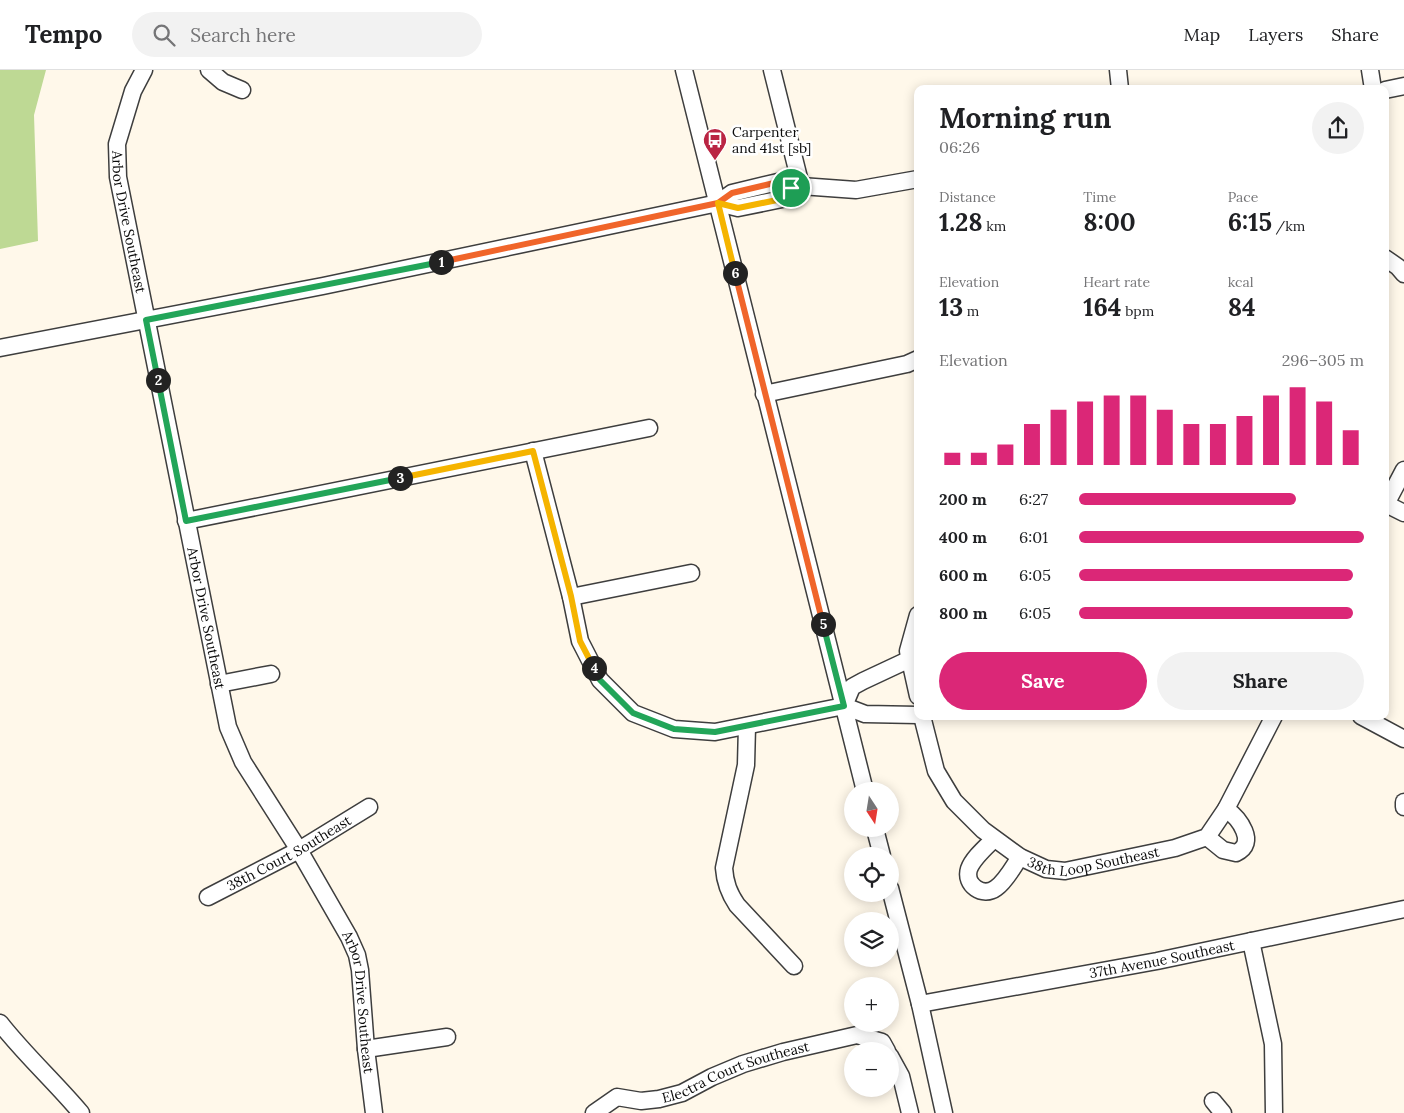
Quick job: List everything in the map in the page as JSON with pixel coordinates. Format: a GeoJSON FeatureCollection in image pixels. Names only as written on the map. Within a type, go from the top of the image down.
{"type":"FeatureCollection","features":[{"type":"Feature","properties":{"kind":"street","name":"Arbor Drive Southeast"},"geometry":{"type":"LineString","coordinates":[[144,70],[133,91],[117,144],[118,177],[228,727],[232,741],[243,762],[299,850],[349,937],[357,955],[364,1005],[366,1049],[374,1113]]}},
{"type":"Feature","properties":{"kind":"street"},"geometry":{"type":"LineString","coordinates":[[209,70],[223,82],[242,90]]}},
{"type":"Feature","properties":{"kind":"street"},"geometry":{"type":"LineString","coordinates":[[684,70],[863,782]]}},
{"type":"Feature","properties":{"kind":"street"},"geometry":{"type":"LineString","coordinates":[[772,70],[796,187]]}},
{"type":"Feature","properties":{"kind":"street"},"geometry":{"type":"LineString","coordinates":[[1118,70],[1120,85]]}},
{"type":"Feature","properties":{"kind":"street"},"geometry":{"type":"LineString","coordinates":[[1370,70],[1372,85]]}},
{"type":"Feature","properties":{"kind":"street"},"geometry":{"type":"LineString","coordinates":[[1389,89],[1404,86]]}},
{"type":"Feature","properties":{"kind":"street"},"geometry":{"type":"LineString","coordinates":[[0,348],[441,262],[718,203],[732,193],[778,182],[796,187],[856,190],[914,180]]}},
{"type":"Feature","properties":{"kind":"street"},"geometry":{"type":"LineString","coordinates":[[1389,261],[1404,274]]}},
{"type":"Feature","properties":{"kind":"street"},"geometry":{"type":"LineString","coordinates":[[764,394],[907,364],[914,361]]}},
{"type":"Feature","properties":{"kind":"street"},"geometry":{"type":"LineString","coordinates":[[186,521],[649,428]]}},
{"type":"Feature","properties":{"kind":"street"},"geometry":{"type":"LineString","coordinates":[[533,451],[571,596],[580,641],[600,680],[633,713],[674,729],[715,732],[844,706],[865,714],[914,715]]}},
{"type":"Feature","properties":{"kind":"street"},"geometry":{"type":"LineString","coordinates":[[1389,498],[1404,470]]}},
{"type":"Feature","properties":{"kind":"street"},"geometry":{"type":"LineString","coordinates":[[1389,507],[1404,513]]}},
{"type":"Feature","properties":{"kind":"street"},"geometry":{"type":"LineString","coordinates":[[571,596],[691,573]]}},
{"type":"Feature","properties":{"kind":"street"},"geometry":{"type":"LineString","coordinates":[[914,629],[908,651],[914,677]]}},
{"type":"Feature","properties":{"kind":"street"},"geometry":{"type":"LineString","coordinates":[[844,706],[852,687],[910,658]]}},
{"type":"Feature","properties":{"kind":"street"},"geometry":{"type":"LineString","coordinates":[[219,684],[271,674]]}},
{"type":"Feature","properties":{"kind":"street","name":"38th Loop Southeast"},"geometry":{"type":"LineString","coordinates":[[923,720],[936,771],[954,801],[994,839],[1020,857],[1046,869],[1065,871],[1175,848],[1207,837]]}},
{"type":"Feature","properties":{"kind":"street"},"geometry":{"type":"LineString","coordinates":[[1226,809],[1234,815],[1245,830],[1246,838],[1243,848],[1236,853],[1227,852],[1207,837],[1226,809],[1272,720]]}},
{"type":"Feature","properties":{"kind":"street"},"geometry":{"type":"LineString","coordinates":[[1368,720],[1404,739]]}},
{"type":"Feature","properties":{"kind":"street"},"geometry":{"type":"LineString","coordinates":[[747,726],[746,765],[724,868],[725,882],[737,905],[794,966]]}},
{"type":"Feature","properties":{"kind":"street"},"geometry":{"type":"LineString","coordinates":[[1404,802],[1404,808]]}},
{"type":"Feature","properties":{"kind":"street","name":"38th Court Southeast"},"geometry":{"type":"LineString","coordinates":[[208,897],[299,850],[369,807]]}},
{"type":"Feature","properties":{"kind":"street"},"geometry":{"type":"LineString","coordinates":[[994,839],[972,863],[969,870],[968,877],[976,889],[983,892],[997,888],[1020,857]]}},
{"type":"Feature","properties":{"kind":"street"},"geometry":{"type":"LineString","coordinates":[[894,902],[920,1004],[944,1113]]}},
{"type":"Feature","properties":{"kind":"street","name":"37th Avenue Southeast"},"geometry":{"type":"LineString","coordinates":[[920,1004],[1148,962],[1404,909]]}},
{"type":"Feature","properties":{"kind":"street"},"geometry":{"type":"LineString","coordinates":[[1251,941],[1273,1044],[1274,1113]]}},
{"type":"Feature","properties":{"kind":"street"},"geometry":{"type":"LineString","coordinates":[[0,1023],[82,1113]]}},
{"type":"Feature","properties":{"kind":"street","name":"Electra Court Southeast"},"geometry":{"type":"LineString","coordinates":[[594,1113],[617,1098],[641,1101],[659,1099],[682,1092],[743,1064],[783,1052],[857,1035],[871,1042]]}},
{"type":"Feature","properties":{"kind":"street"},"geometry":{"type":"LineString","coordinates":[[366,1049],[448,1037]]}},
{"type":"Feature","properties":{"kind":"street"},"geometry":{"type":"LineString","coordinates":[[899,1073],[910,1113]]}},
{"type":"Feature","properties":{"kind":"green space"},"geometry":{"type":"Polygon","coordinates":[[[0,70],[46,70],[34,115],[38,241],[0,249],[0,70]]]}},
{"type":"Feature","properties":{"kind":"place","name":"Carpenter and 41st [sb]"},"geometry":{"type":"Point","coordinates":[715,161]}},
{"type":"Feature","properties":{"kind":"route"},"geometry":{"type":"LineString","coordinates":[[791,188],[778,182],[732,193],[718,203],[441,262],[146,320],[186,521],[533,451],[571,596],[580,641],[600,680],[633,713],[674,729],[715,732],[844,706],[718,203],[738,208],[782,199],[791,188]]}}]}
